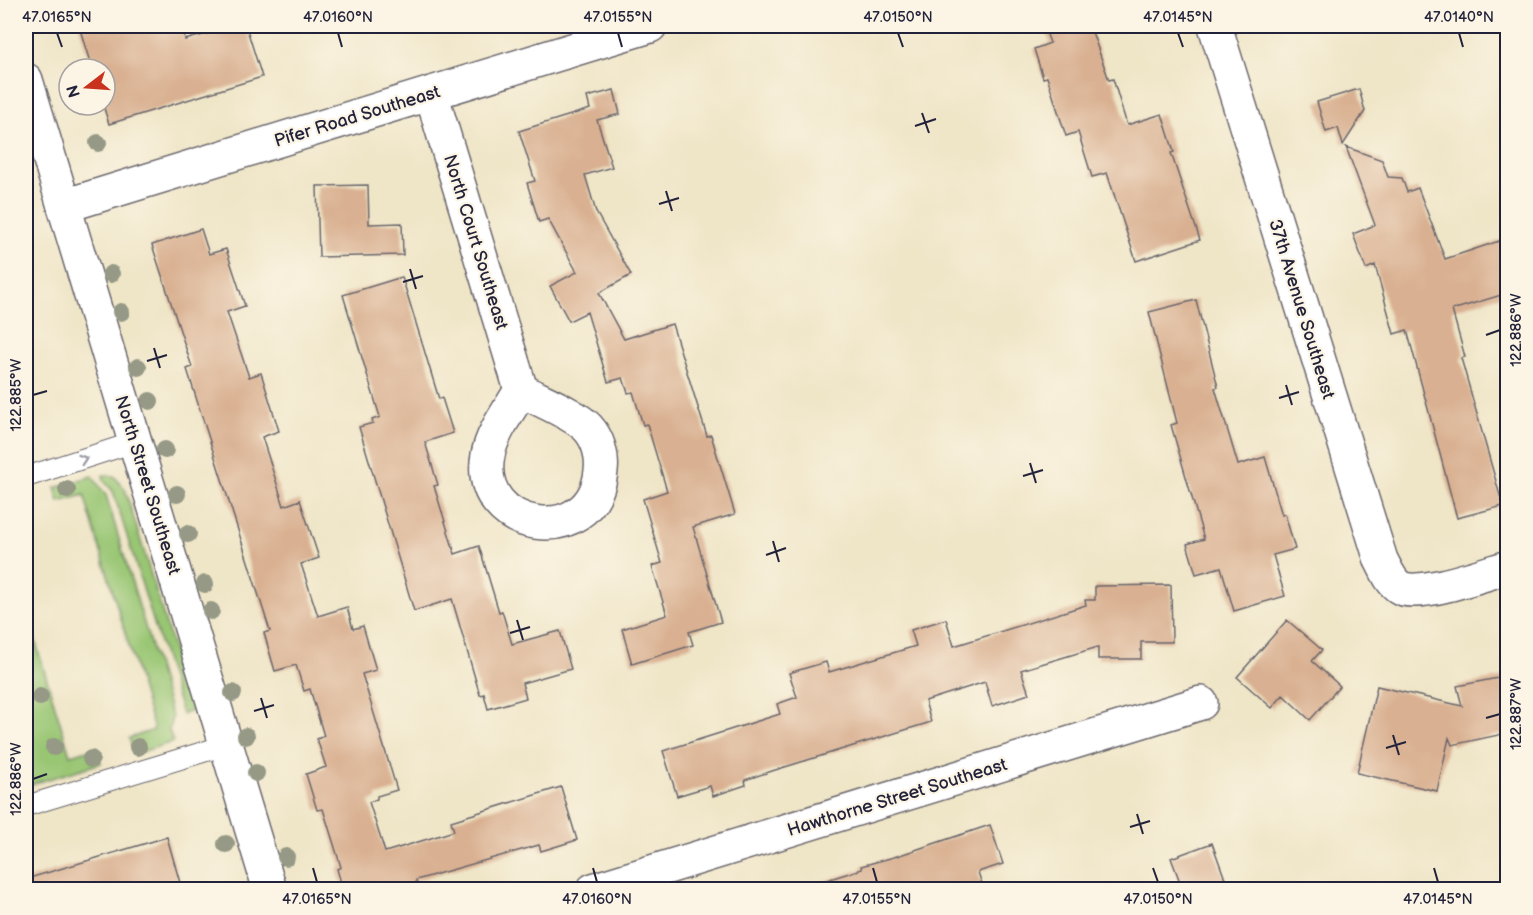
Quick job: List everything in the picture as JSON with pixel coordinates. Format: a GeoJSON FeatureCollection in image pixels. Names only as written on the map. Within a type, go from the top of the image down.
{"type":"FeatureCollection","features":[{"type":"Feature","properties":{"kind":"street","name":"Pifer Road Southeast"},"geometry":{"type":"LineString","coordinates":[[64,206],[650,26]]}},
{"type":"Feature","properties":{"kind":"street","name":"37th Avenue Southeast"},"geometry":{"type":"LineString","coordinates":[[1215,26],[1380,560],[1391,580],[1400,588],[1408,591],[1427,589],[1508,567]]}},
{"type":"Feature","properties":{"kind":"street","name":"North Street Southeast"},"geometry":{"type":"LineString","coordinates":[[26,80],[270,890]]}},
{"type":"Feature","properties":{"kind":"street","name":"North Court Southeast"},"geometry":{"type":"LineString","coordinates":[[431,93],[521,390]]}},
{"type":"Feature","properties":{"kind":"street","name":"Hawthorne Street Southeast"},"geometry":{"type":"LineString","coordinates":[[592,890],[1201,703]]}},
{"type":"Feature","properties":{"kind":"lane"},"geometry":{"type":"LineString","coordinates":[[28,477],[135,442]]}},
{"type":"Feature","properties":{"kind":"lane"},"geometry":{"type":"LineString","coordinates":[[26,806],[226,745]]}},
{"type":"Feature","properties":{"kind":"green space"},"geometry":{"type":"Polygon","coordinates":[[[103,475],[114,476],[125,489],[192,710],[182,714],[113,491],[104,481],[103,475]]]}},
{"type":"Feature","properties":{"kind":"green space"},"geometry":{"type":"Polygon","coordinates":[[[92,476],[106,495],[172,717],[169,730],[173,742],[134,754],[129,738],[154,730],[84,495],[59,502],[55,488],[92,476]]]}},
{"type":"Feature","properties":{"kind":"green space"},"geometry":{"type":"Polygon","coordinates":[[[26,611],[70,755],[96,748],[101,763],[26,786],[26,611]]]}},
{"type":"Feature","properties":{"kind":"building"},"geometry":{"type":"Polygon","coordinates":[[[79,26],[183,26],[185,40],[234,26],[246,26],[262,77],[109,124],[107,117],[117,117],[117,57],[88,57],[79,26]]]}},
{"type":"Feature","properties":{"kind":"building"},"geometry":{"type":"Polygon","coordinates":[[[1044,26],[1090,26],[1109,80],[1113,79],[1127,125],[1162,114],[1174,152],[1171,153],[1200,240],[1136,261],[1107,173],[1092,177],[1078,132],[1066,136],[1047,77],[1043,78],[1034,49],[1050,43],[1044,26]]]}},
{"type":"Feature","properties":{"kind":"building"},"geometry":{"type":"Polygon","coordinates":[[[1359,89],[1365,111],[1343,145],[1338,128],[1326,132],[1317,102],[1359,89]]]}},
{"type":"Feature","properties":{"kind":"building"},"geometry":{"type":"Polygon","coordinates":[[[614,90],[620,114],[597,120],[612,167],[585,175],[596,212],[631,275],[599,293],[624,339],[672,324],[707,436],[711,435],[735,514],[693,527],[721,622],[689,632],[693,645],[632,664],[622,629],[667,615],[652,566],[662,563],[643,499],[667,491],[647,424],[643,425],[633,392],[628,393],[623,378],[608,382],[587,312],[569,321],[550,286],[577,272],[548,219],[539,222],[527,183],[535,181],[519,131],[590,109],[587,97],[614,90]]]}},
{"type":"Feature","properties":{"kind":"building"},"geometry":{"type":"Polygon","coordinates":[[[1346,147],[1382,160],[1388,177],[1402,178],[1407,192],[1418,188],[1445,259],[1508,238],[1508,293],[1452,310],[1465,357],[1461,358],[1503,506],[1457,518],[1407,330],[1394,334],[1375,265],[1366,269],[1353,234],[1375,225],[1346,147]]]}},
{"type":"Feature","properties":{"kind":"building"},"geometry":{"type":"Polygon","coordinates":[[[368,185],[369,224],[402,223],[403,255],[319,257],[317,186],[368,185]]]}},
{"type":"Feature","properties":{"kind":"building"},"geometry":{"type":"Polygon","coordinates":[[[201,229],[209,254],[226,249],[245,306],[227,312],[249,377],[261,373],[279,431],[262,437],[284,506],[300,500],[319,558],[301,564],[318,616],[347,607],[353,629],[363,626],[376,670],[362,674],[397,790],[377,796],[377,799],[369,802],[385,852],[454,831],[451,821],[561,787],[577,840],[541,851],[539,845],[416,880],[418,890],[343,890],[337,869],[341,867],[323,809],[317,810],[306,774],[326,767],[317,739],[324,736],[310,689],[304,691],[296,665],[275,671],[264,633],[270,631],[187,369],[192,367],[152,245],[201,229]]]}},
{"type":"Feature","properties":{"kind":"building"},"geometry":{"type":"Polygon","coordinates":[[[402,277],[439,399],[442,398],[453,433],[425,442],[438,485],[434,486],[455,554],[479,546],[499,612],[502,611],[512,644],[560,631],[571,669],[522,683],[526,698],[488,709],[484,694],[480,695],[452,599],[414,611],[359,427],[373,423],[372,420],[380,417],[343,295],[402,277]]]}},
{"type":"Feature","properties":{"kind":"building"},"geometry":{"type":"Polygon","coordinates":[[[1196,300],[1218,387],[1215,388],[1238,465],[1265,457],[1282,515],[1285,514],[1295,549],[1273,555],[1285,596],[1234,611],[1221,567],[1196,574],[1187,544],[1204,539],[1171,425],[1177,423],[1149,312],[1196,300]]]}},
{"type":"Feature","properties":{"kind":"building"},"geometry":{"type":"Polygon","coordinates":[[[1171,585],[1172,642],[1141,642],[1141,659],[1098,659],[1098,647],[1021,670],[1029,694],[992,706],[985,682],[925,701],[931,722],[745,780],[746,785],[713,796],[710,786],[677,796],[663,751],[780,714],[777,704],[797,697],[789,673],[826,662],[829,672],[916,646],[911,630],[946,619],[954,646],[1086,605],[1085,600],[1095,600],[1095,586],[1171,585]]]}},
{"type":"Feature","properties":{"kind":"building"},"geometry":{"type":"Polygon","coordinates":[[[1287,620],[1322,650],[1312,661],[1340,686],[1310,720],[1283,695],[1272,708],[1237,677],[1287,620]]]}},
{"type":"Feature","properties":{"kind":"building"},"geometry":{"type":"Polygon","coordinates":[[[1508,676],[1508,733],[1452,745],[1449,738],[1437,791],[1357,773],[1377,686],[1462,706],[1457,686],[1508,676]]]}},
{"type":"Feature","properties":{"kind":"building"},"geometry":{"type":"Polygon","coordinates":[[[990,825],[1003,864],[978,872],[984,890],[818,890],[817,883],[862,869],[861,866],[990,825]]]}},
{"type":"Feature","properties":{"kind":"building"},"geometry":{"type":"Polygon","coordinates":[[[167,837],[182,890],[26,890],[26,879],[167,837]]]}},
{"type":"Feature","properties":{"kind":"building"},"geometry":{"type":"Polygon","coordinates":[[[1212,843],[1229,890],[1183,890],[1171,858],[1212,843]]]}}]}
